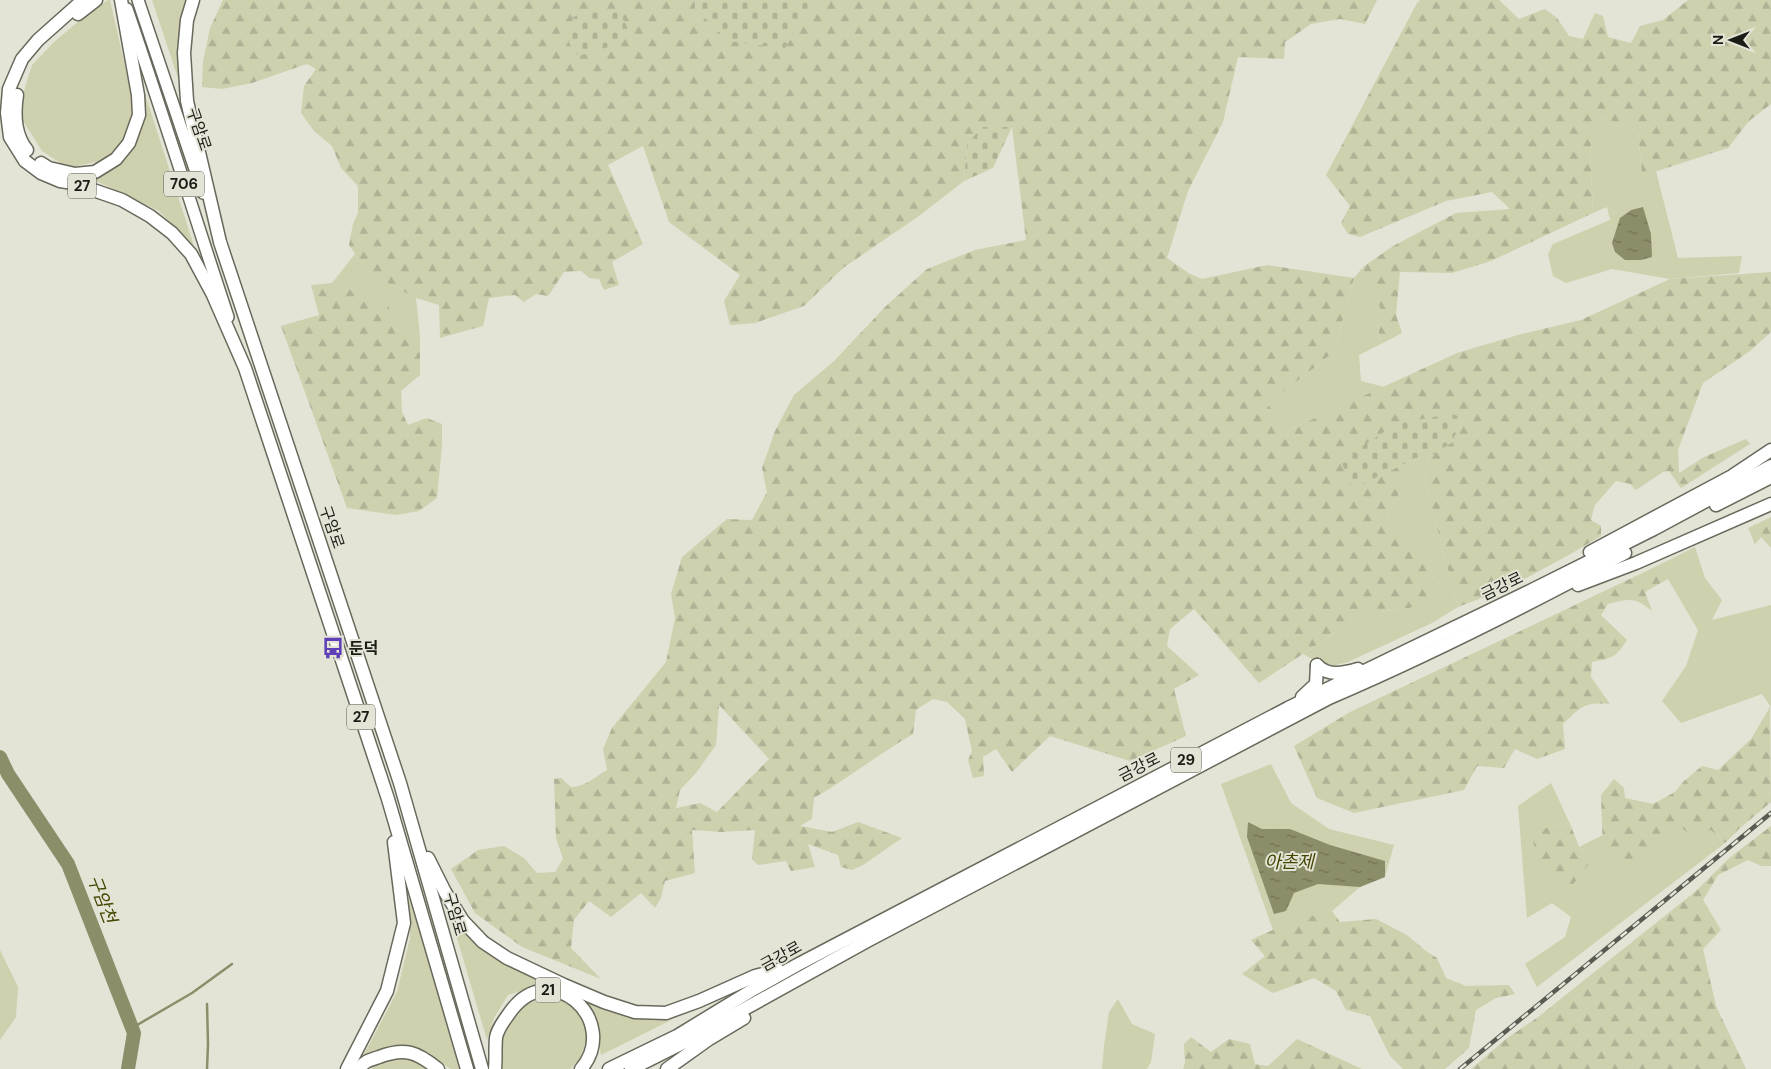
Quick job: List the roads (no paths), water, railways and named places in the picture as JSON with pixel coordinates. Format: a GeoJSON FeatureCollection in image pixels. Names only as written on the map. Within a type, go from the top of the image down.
{"type":"FeatureCollection","features":[{"type":"Feature","properties":{"kind":"highway"},"geometry":{"type":"LineString","coordinates":[[91,0],[48,39],[31,59],[19,83],[15,105],[16,125],[21,142],[34,159],[50,168],[75,174],[95,172],[116,160],[129,143],[139,115],[137,86],[122,0]]}},
{"type":"Feature","properties":{"kind":"highway","name":"27"},"geometry":{"type":"LineString","coordinates":[[91,0],[38,40],[22,59],[9,89],[7,113],[10,137],[25,161],[41,173],[60,181],[122,200],[150,216],[172,233],[191,254],[213,296],[245,368]]}},
{"type":"Feature","properties":{"kind":"highway","name":"27"},"geometry":{"type":"LineString","coordinates":[[192,0],[187,20],[184,53],[187,101],[220,242]]}},
{"type":"Feature","properties":{"kind":"highway","name":"구암로"},"geometry":{"type":"LineString","coordinates":[[220,242],[400,783],[482,1069]]}},
{"type":"Feature","properties":{"kind":"highway","name":"구암로"},"geometry":{"type":"LineString","coordinates":[[245,368],[385,790],[467,1069]]}},
{"type":"Feature","properties":{"kind":"highway"},"geometry":{"type":"LineString","coordinates":[[1534,589],[1573,561],[1732,476],[1771,450]]}},
{"type":"Feature","properties":{"kind":"highway","name":"금강로"},"geometry":{"type":"LineString","coordinates":[[610,1069],[677,1036],[797,965],[1288,708],[1654,529],[1771,466]]}},
{"type":"Feature","properties":{"kind":"highway","name":"금강로"},"geometry":{"type":"LineString","coordinates":[[631,1069],[869,940],[1329,698],[1374,679],[1532,604],[1661,533],[1771,477]]}},
{"type":"Feature","properties":{"kind":"highway"},"geometry":{"type":"LineString","coordinates":[[1532,604],[1636,563],[1771,504]]}},
{"type":"Feature","properties":{"kind":"highway"},"geometry":{"type":"LineString","coordinates":[[1288,708],[1316,684],[1317,665],[1322,671],[1339,673],[1377,664]]}},
{"type":"Feature","properties":{"kind":"highway"},"geometry":{"type":"LineString","coordinates":[[400,783],[429,860],[445,892],[463,921],[483,942],[507,958],[564,985],[604,1002],[635,1012],[666,1013],[756,976],[797,965]]}},
{"type":"Feature","properties":{"kind":"highway"},"geometry":{"type":"LineString","coordinates":[[347,1069],[387,991],[404,923],[396,848],[385,790]]}},
{"type":"Feature","properties":{"kind":"highway"},"geometry":{"type":"LineString","coordinates":[[667,1069],[709,1039],[860,949],[869,940]]}},
{"type":"Feature","properties":{"kind":"highway","name":"21"},"geometry":{"type":"LineString","coordinates":[[495,1069],[496,1037],[502,1024],[515,1004],[531,994],[546,990],[560,991],[570,996],[581,1005],[589,1020],[593,1034],[592,1047],[588,1061],[581,1069]]}},
{"type":"Feature","properties":{"kind":"highway"},"geometry":{"type":"LineString","coordinates":[[359,1069],[363,1063],[386,1054],[403,1051],[420,1055],[438,1069]]}},
{"type":"Feature","properties":{"kind":"main road","name":"구암로"},"geometry":{"type":"LineString","coordinates":[[122,0],[152,82],[245,368]]}},
{"type":"Feature","properties":{"kind":"main road","name":"구암로"},"geometry":{"type":"LineString","coordinates":[[138,0],[220,242]]}},
{"type":"Feature","properties":{"kind":"water"},"geometry":{"type":"Polygon","coordinates":[[[1643,207],[1651,234],[1652,257],[1641,260],[1625,260],[1615,252],[1612,243],[1620,218],[1631,210],[1643,207]]]}},
{"type":"Feature","properties":{"kind":"water","name":"아촌제"},"geometry":{"type":"Polygon","coordinates":[[[1248,822],[1262,829],[1290,829],[1330,845],[1385,861],[1385,877],[1360,887],[1318,884],[1294,893],[1286,911],[1274,914],[1247,837],[1248,822]]]}},
{"type":"Feature","properties":{"kind":"waterway","name":"구암천"},"geometry":{"type":"LineString","coordinates":[[0,757],[8,774],[68,864],[134,1033],[128,1069]]}},
{"type":"Feature","properties":{"kind":"waterway"},"geometry":{"type":"LineString","coordinates":[[132,1028],[192,993],[232,964]]}},
{"type":"Feature","properties":{"kind":"waterway"},"geometry":{"type":"LineString","coordinates":[[207,1004],[207,1069]]}},
{"type":"Feature","properties":{"kind":"railway"},"geometry":{"type":"LineString","coordinates":[[1460,1069],[1771,813]]}},
{"type":"Feature","properties":{"kind":"place","name":"둔덕"},"geometry":{"type":"Point","coordinates":[333,648]}}]}
